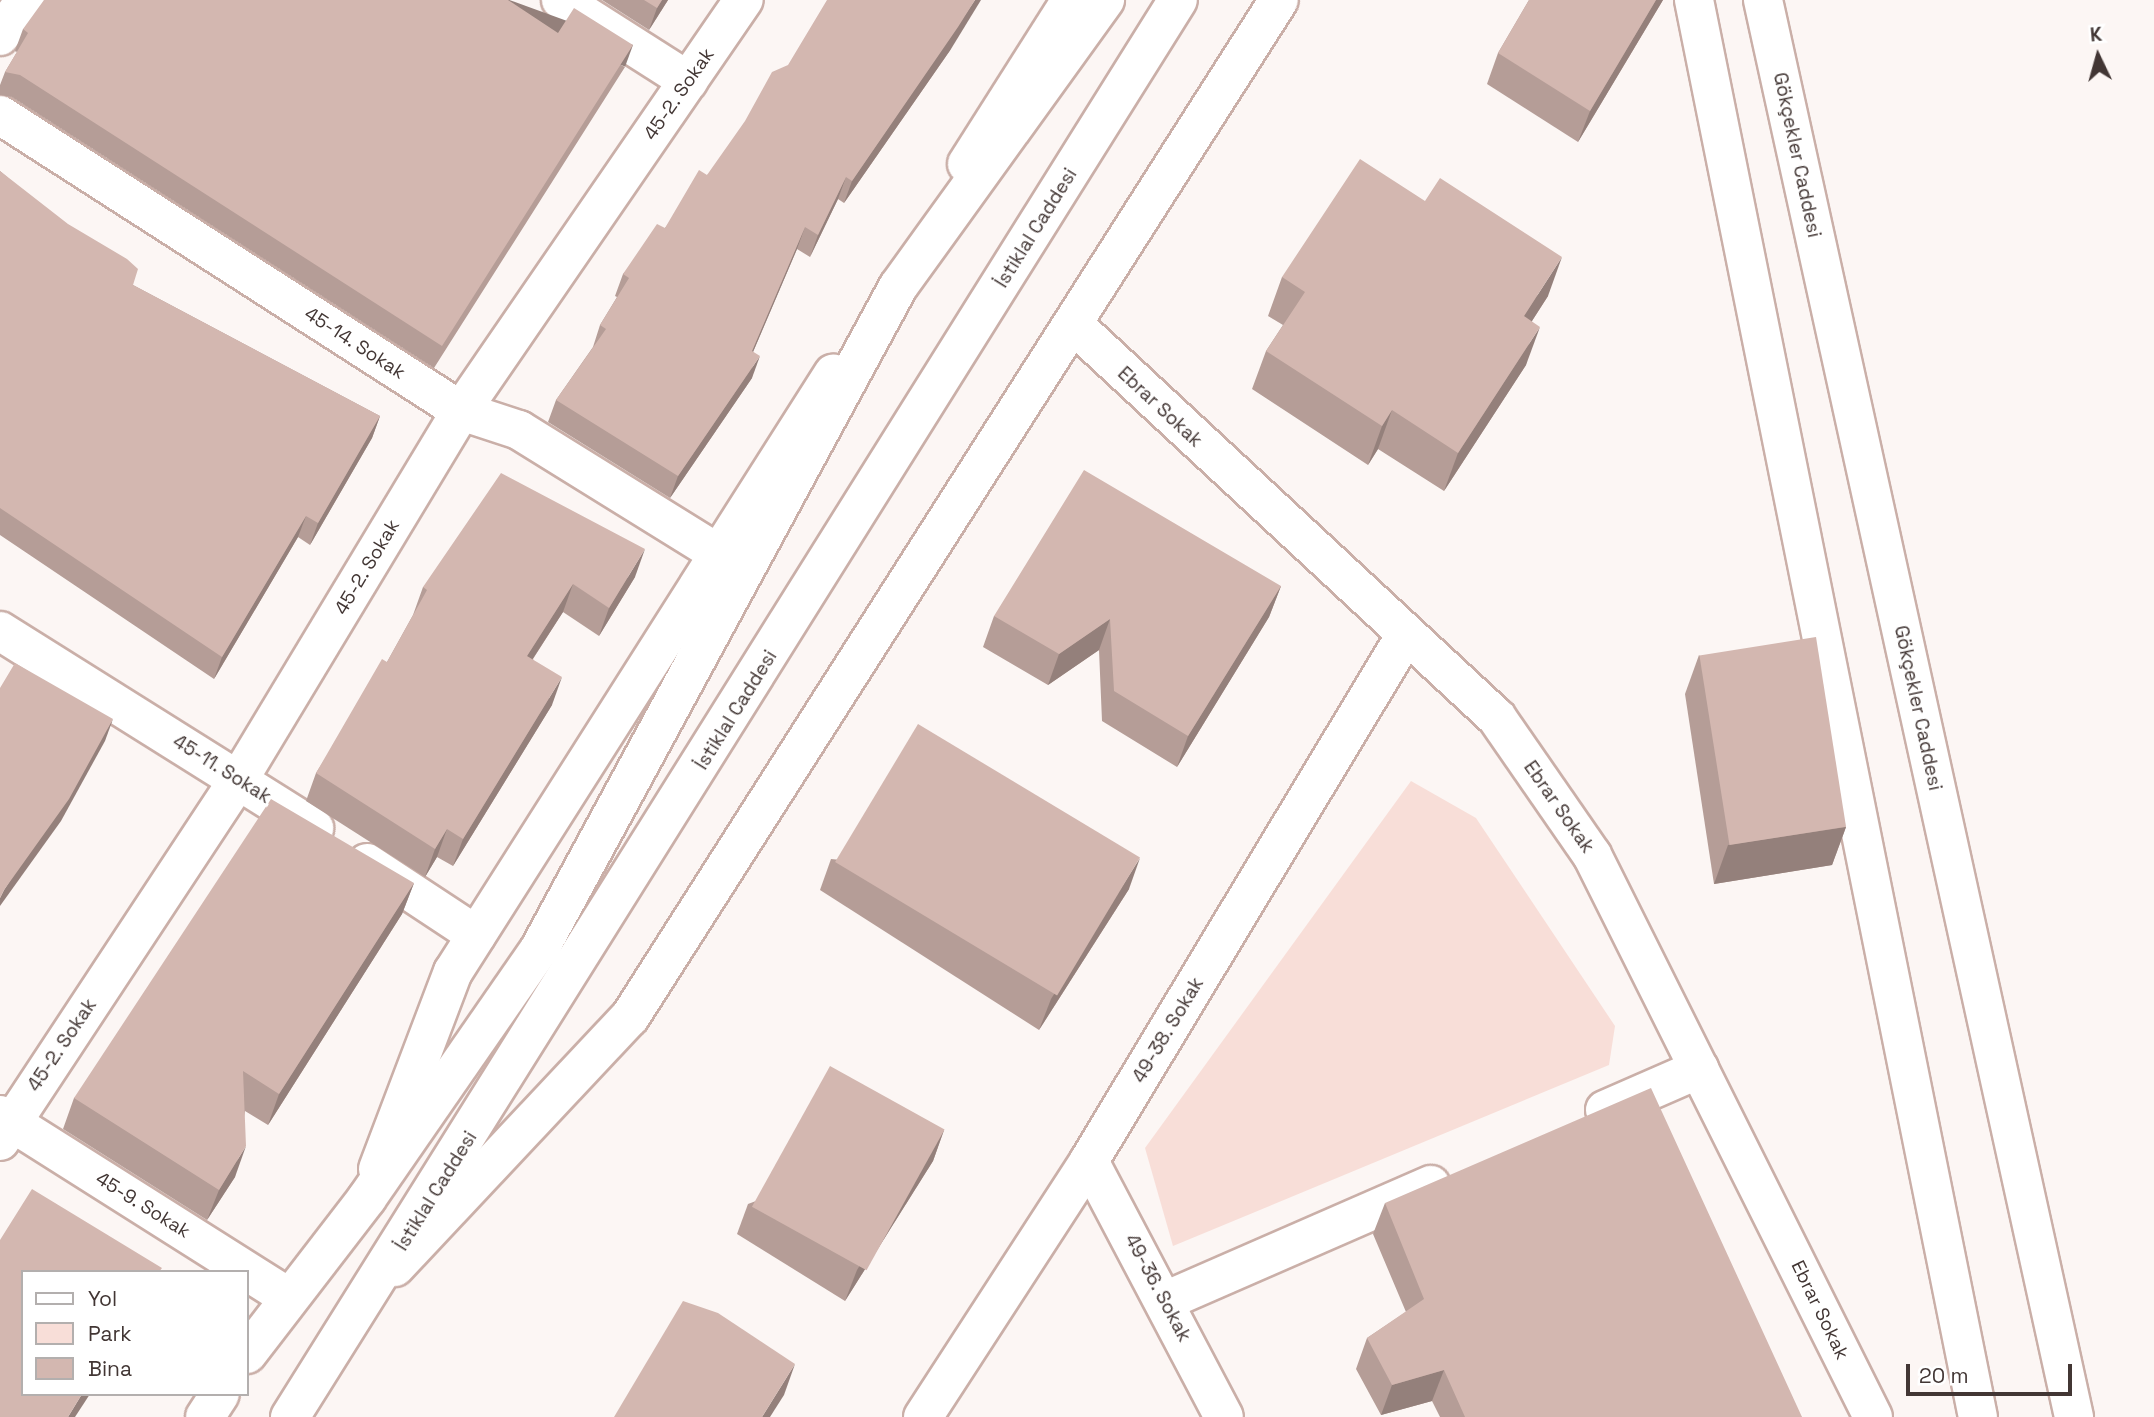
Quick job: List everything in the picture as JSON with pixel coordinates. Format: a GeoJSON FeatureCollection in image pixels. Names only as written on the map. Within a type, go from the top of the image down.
{"type":"FeatureCollection","features":[{"type":"Feature","properties":{"kind":"street"},"geometry":{"type":"LineString","coordinates":[[0,36],[25,0]]}},
{"type":"Feature","properties":{"kind":"street"},"geometry":{"type":"LineString","coordinates":[[561,0],[688,81]]}},
{"type":"Feature","properties":{"kind":"street","name":"45-2. Sokak"},"geometry":{"type":"LineString","coordinates":[[4,1126],[239,779],[461,411],[744,0]]}},
{"type":"Feature","properties":{"kind":"street"},"geometry":{"type":"LineString","coordinates":[[367,1198],[453,972],[1071,0]]}},
{"type":"Feature","properties":{"kind":"street"},"geometry":{"type":"LineString","coordinates":[[248,1353],[286,1296],[367,1198],[540,948],[898,287],[1105,0]]}},
{"type":"Feature","properties":{"kind":"street","name":"İstiklal Caddesi"},"geometry":{"type":"LineString","coordinates":[[290,1417],[376,1286],[1178,0]]}},
{"type":"Feature","properties":{"kind":"street"},"geometry":{"type":"LineString","coordinates":[[376,1286],[630,1017],[1279,0]]}},
{"type":"Feature","properties":{"kind":"street"},"geometry":{"type":"LineString","coordinates":[[1694,0],[1978,1417]]}},
{"type":"Feature","properties":{"kind":"street","name":"Gökçekler Caddesi"},"geometry":{"type":"LineString","coordinates":[[1763,0],[2074,1417]]}},
{"type":"Feature","properties":{"kind":"street","name":"45-14. Sokak"},"geometry":{"type":"LineString","coordinates":[[0,115],[461,411],[519,430],[719,554]]}},
{"type":"Feature","properties":{"kind":"street","name":"Ebrar Sokak"},"geometry":{"type":"LineString","coordinates":[[1073,325],[1404,638],[1497,718],[1592,855],[1873,1417]]}},
{"type":"Feature","properties":{"kind":"street","name":"45-11. Sokak"},"geometry":{"type":"LineString","coordinates":[[0,631],[239,779],[477,935]]}},
{"type":"Feature","properties":{"kind":"street","name":"49-38. Sokak"},"geometry":{"type":"LineString","coordinates":[[923,1417],[1089,1161],[1404,638]]}},
{"type":"Feature","properties":{"kind":"street"},"geometry":{"type":"LineString","coordinates":[[1572,1124],[1699,1069]]}},
{"type":"Feature","properties":{"kind":"street","name":"45-9. Sokak"},"geometry":{"type":"LineString","coordinates":[[4,1126],[243,1270]]}},
{"type":"Feature","properties":{"kind":"street","name":"49-36. Sokak"},"geometry":{"type":"LineString","coordinates":[[1089,1161],[1224,1417]]}},
{"type":"Feature","properties":{"kind":"street"},"geometry":{"type":"LineString","coordinates":[[1165,1301],[1471,1168]]}},
{"type":"Feature","properties":{"kind":"street","name":"45-9. Sokak"},"geometry":{"type":"LineString","coordinates":[[248,1273],[286,1296]]}},
{"type":"Feature","properties":{"kind":"street"},"geometry":{"type":"LineString","coordinates":[[205,1417],[219,1396]]}},
{"type":"Feature","properties":{"kind":"green space"},"geometry":{"type":"Polygon","coordinates":[[[1411,781],[1476,818],[1615,1026],[1609,1065],[1173,1246],[1145,1148],[1411,781]]]}},
{"type":"Feature","properties":{"kind":"building"},"geometry":{"type":"Polygon","coordinates":[[[44,0],[508,0],[558,33],[574,8],[633,45],[442,346],[20,75],[5,72],[28,33],[23,29],[44,0]]]}},
{"type":"Feature","properties":{"kind":"building"},"geometry":{"type":"Polygon","coordinates":[[[644,0],[662,0],[657,8],[644,0]]]}},
{"type":"Feature","properties":{"kind":"building"},"geometry":{"type":"Polygon","coordinates":[[[827,0],[975,0],[852,181],[846,177],[818,235],[805,227],[752,351],[760,356],[678,476],[556,400],[606,329],[600,325],[629,278],[623,274],[657,224],[665,228],[699,170],[707,175],[745,121],[772,72],[788,65],[827,0]]]}},
{"type":"Feature","properties":{"kind":"building"},"geometry":{"type":"Polygon","coordinates":[[[1529,0],[1656,0],[1590,111],[1498,53],[1529,0]]]}},
{"type":"Feature","properties":{"kind":"building"},"geometry":{"type":"Polygon","coordinates":[[[1360,159],[1425,201],[1440,178],[1562,257],[1524,316],[1540,327],[1458,453],[1392,410],[1382,426],[1266,351],[1305,292],[1282,277],[1360,159]]]}},
{"type":"Feature","properties":{"kind":"building"},"geometry":{"type":"Polygon","coordinates":[[[0,171],[68,224],[127,259],[138,269],[133,285],[380,416],[318,523],[306,516],[222,657],[0,508],[0,171]]]}},
{"type":"Feature","properties":{"kind":"building"},"geometry":{"type":"Polygon","coordinates":[[[1084,470],[1281,586],[1188,736],[1114,691],[1110,619],[1059,654],[994,616],[1084,470]]]}},
{"type":"Feature","properties":{"kind":"building"},"geometry":{"type":"Polygon","coordinates":[[[501,473],[645,549],[609,608],[573,584],[527,656],[562,677],[463,839],[447,829],[435,849],[316,773],[382,659],[387,662],[427,590],[423,587],[501,473]]]}},
{"type":"Feature","properties":{"kind":"building"},"geometry":{"type":"Polygon","coordinates":[[[1816,637],[1846,827],[1729,845],[1699,655],[1816,637]]]}},
{"type":"Feature","properties":{"kind":"building"},"geometry":{"type":"Polygon","coordinates":[[[15,663],[113,719],[69,799],[0,898],[0,688],[15,663]]]}},
{"type":"Feature","properties":{"kind":"building"},"geometry":{"type":"Polygon","coordinates":[[[918,724],[1140,857],[1057,995],[835,862],[918,724]]]}},
{"type":"Feature","properties":{"kind":"building"},"geometry":{"type":"Polygon","coordinates":[[[271,799],[414,883],[279,1094],[243,1071],[246,1146],[219,1190],[74,1098],[271,799]]]}},
{"type":"Feature","properties":{"kind":"building"},"geometry":{"type":"Polygon","coordinates":[[[830,1066],[945,1130],[867,1270],[752,1207],[830,1066]]]}},
{"type":"Feature","properties":{"kind":"building"},"geometry":{"type":"Polygon","coordinates":[[[1651,1088],[1802,1417],[1465,1417],[1444,1370],[1392,1385],[1367,1338],[1424,1299],[1385,1203],[1651,1088]]]}},
{"type":"Feature","properties":{"kind":"building"},"geometry":{"type":"Polygon","coordinates":[[[32,1189],[162,1268],[21,1270],[21,1396],[81,1396],[68,1417],[0,1417],[0,1240],[32,1189]]]}},
{"type":"Feature","properties":{"kind":"building"},"geometry":{"type":"Polygon","coordinates":[[[683,1301],[718,1313],[795,1364],[762,1417],[614,1417],[683,1301]]]}}]}
